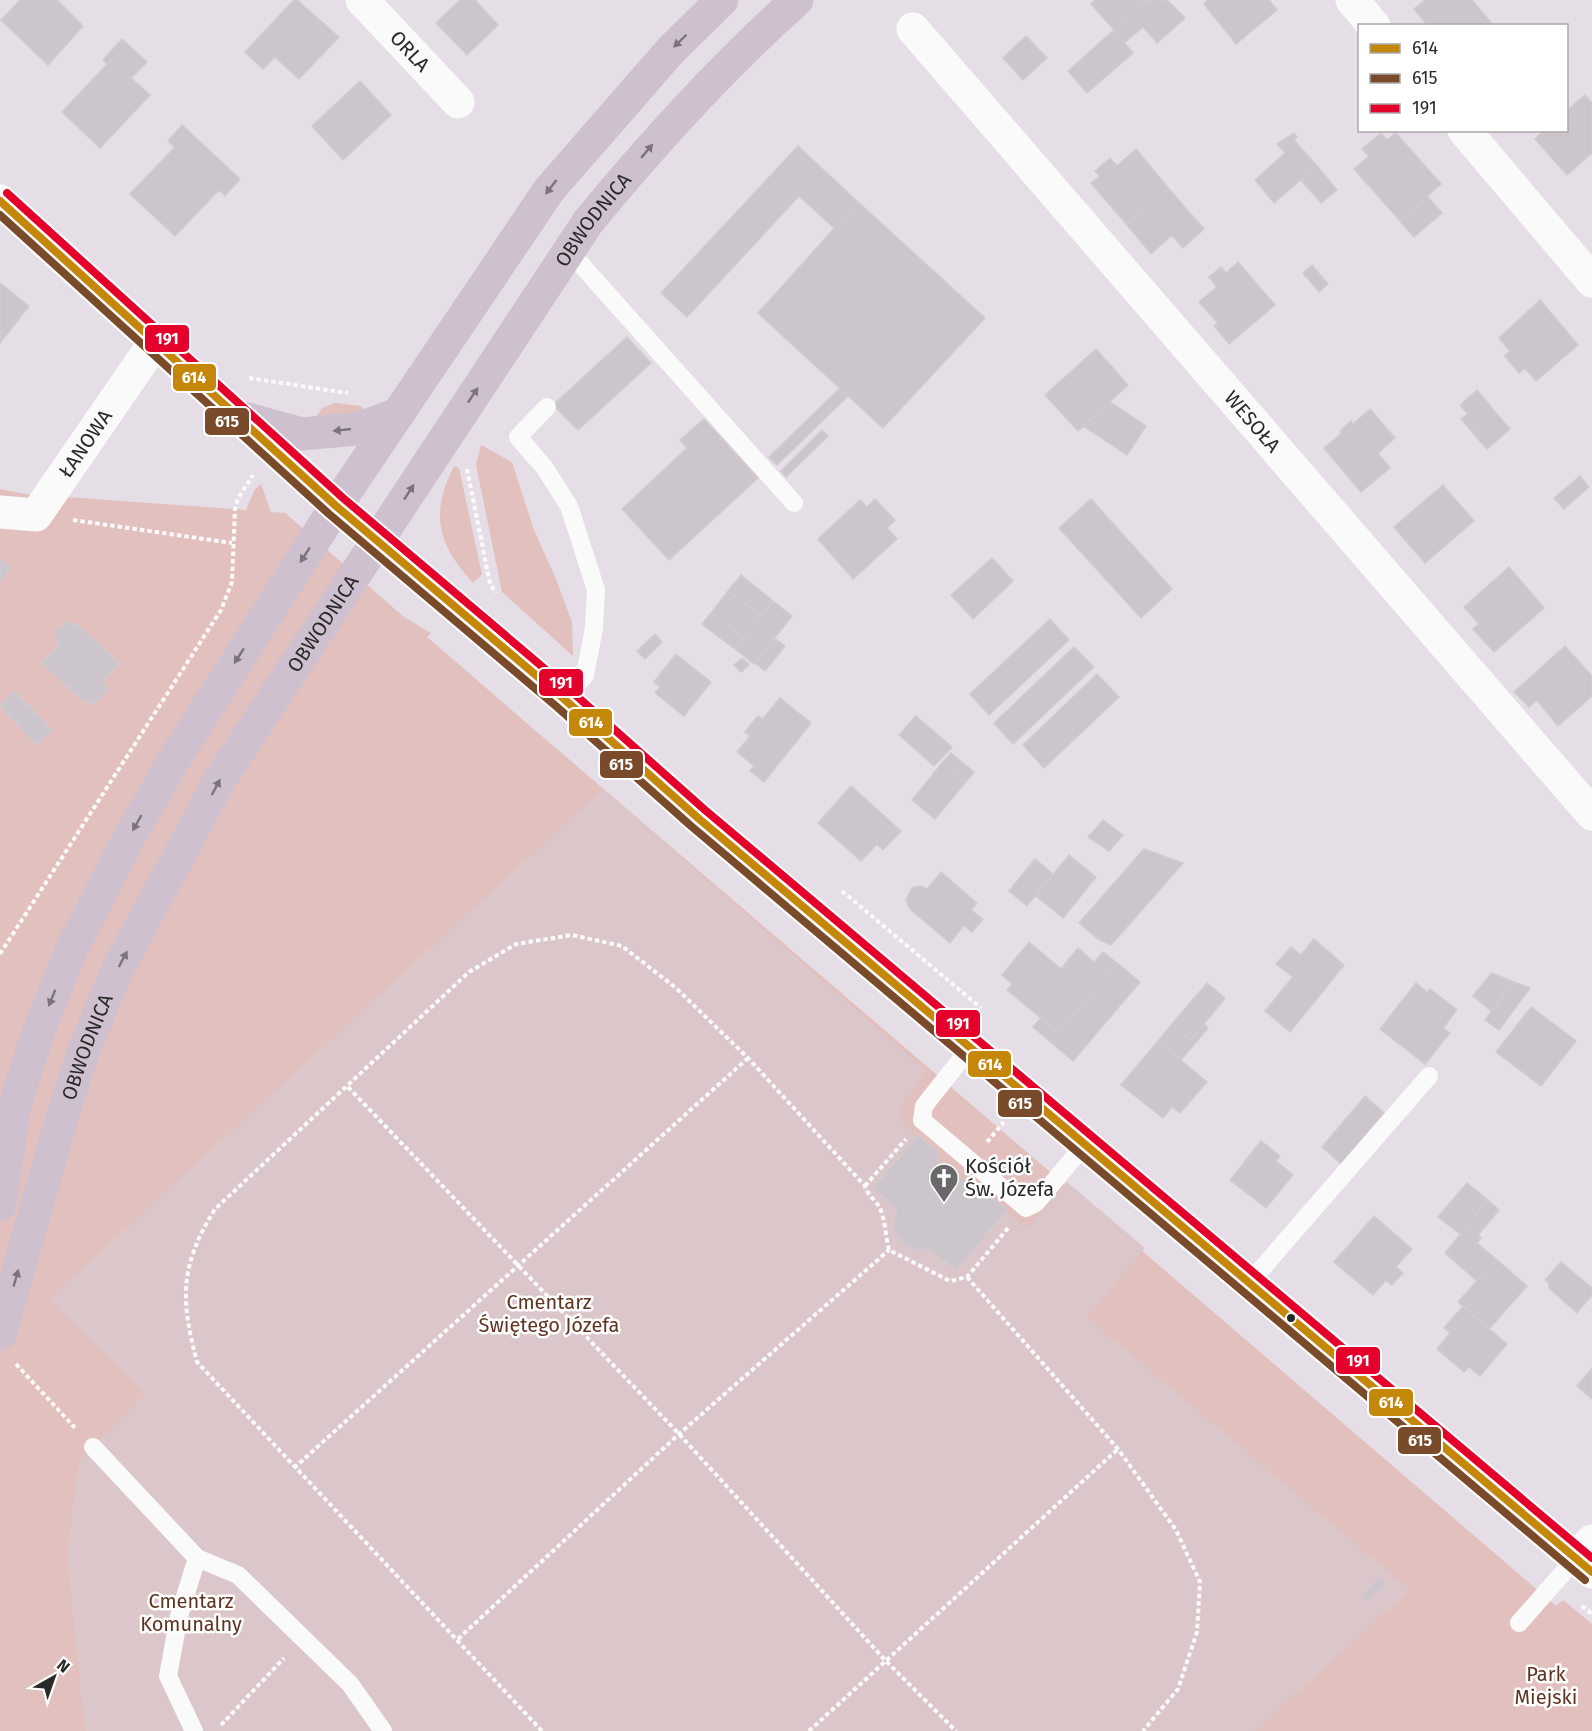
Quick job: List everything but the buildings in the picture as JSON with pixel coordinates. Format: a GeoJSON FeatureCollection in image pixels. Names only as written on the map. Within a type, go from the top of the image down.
{"type":"FeatureCollection","features":[{"type":"Feature","properties":{"kind":"highway"},"geometry":{"type":"LineString","coordinates":[[0,1205],[15,1104],[38,1033],[71,950],[128,839],[177,755],[336,506],[549,190],[671,50],[722,0]]}},
{"type":"Feature","properties":{"kind":"highway","name":"OBWODNICA"},"geometry":{"type":"LineString","coordinates":[[4,1345],[78,1068],[118,968],[222,776],[588,222],[651,146],[710,83],[797,0]]}},
{"type":"Feature","properties":{"kind":"highway"},"geometry":{"type":"LineString","coordinates":[[236,416],[302,434],[357,429],[398,414]]}},
{"type":"Feature","properties":{"kind":"street","name":"ORLA"},"geometry":{"type":"LineString","coordinates":[[362,0],[458,102]]}},
{"type":"Feature","properties":{"kind":"street"},"geometry":{"type":"LineString","coordinates":[[1353,0],[1372,24]]}},
{"type":"Feature","properties":{"kind":"street","name":"WESOŁA"},"geometry":{"type":"LineString","coordinates":[[913,29],[1592,814]]}},
{"type":"Feature","properties":{"kind":"street"},"geometry":{"type":"LineString","coordinates":[[1466,132],[1592,281]]}},
{"type":"Feature","properties":{"kind":"street"},"geometry":{"type":"LineString","coordinates":[[0,201],[336,506],[564,699],[698,818],[1250,1282],[1587,1557]]}},
{"type":"Feature","properties":{"kind":"street","name":"ŁANOWA"},"geometry":{"type":"LineString","coordinates":[[36,514],[155,342]]}},
{"type":"Feature","properties":{"kind":"street"},"geometry":{"type":"LineString","coordinates":[[0,512],[36,514]]}},
{"type":"Feature","properties":{"kind":"lane"},"geometry":{"type":"LineString","coordinates":[[569,251],[794,503]]}},
{"type":"Feature","properties":{"kind":"lane"},"geometry":{"type":"LineString","coordinates":[[547,407],[518,437],[544,467],[569,506],[596,590],[594,628],[585,675],[564,699]]}},
{"type":"Feature","properties":{"kind":"lane"},"geometry":{"type":"LineString","coordinates":[[970,1048],[924,1106],[922,1120],[1026,1208],[1036,1203],[1085,1144]]}},
{"type":"Feature","properties":{"kind":"lane"},"geometry":{"type":"LineString","coordinates":[[1250,1282],[1429,1076]]}},
{"type":"Feature","properties":{"kind":"lane"},"geometry":{"type":"LineString","coordinates":[[93,1447],[197,1558],[238,1575],[350,1684],[383,1731]]}},
{"type":"Feature","properties":{"kind":"lane"},"geometry":{"type":"LineString","coordinates":[[1519,1623],[1587,1557]]}},
{"type":"Feature","properties":{"kind":"lane"},"geometry":{"type":"LineString","coordinates":[[194,1731],[168,1676],[179,1616],[197,1558]]}},
{"type":"Feature","properties":{"kind":"path"},"geometry":{"type":"LineString","coordinates":[[312,388],[359,394]]}},
{"type":"Feature","properties":{"kind":"path"},"geometry":{"type":"LineString","coordinates":[[465,461],[490,585],[501,601]]}},
{"type":"Feature","properties":{"kind":"path"},"geometry":{"type":"LineString","coordinates":[[0,954],[221,610],[231,582],[232,543],[238,498],[251,477]]}},
{"type":"Feature","properties":{"kind":"path"},"geometry":{"type":"LineString","coordinates":[[36,514],[232,543]]}},
{"type":"Feature","properties":{"kind":"path"},"geometry":{"type":"LineString","coordinates":[[838,887],[989,1015]]}},
{"type":"Feature","properties":{"kind":"path"},"geometry":{"type":"LineString","coordinates":[[542,1731],[196,1362],[185,1319],[185,1278],[196,1240],[216,1209],[469,972],[516,944],[572,935],[622,946],[676,988],[748,1058],[865,1186],[867,1193],[878,1204],[883,1214],[883,1228],[889,1250],[950,1281],[967,1277],[1026,1208]]}},
{"type":"Feature","properties":{"kind":"path"},"geometry":{"type":"LineString","coordinates":[[294,1468],[748,1058]]}},
{"type":"Feature","properties":{"kind":"path"},"geometry":{"type":"LineString","coordinates":[[348,1087],[680,1434],[885,1660],[956,1731]]}},
{"type":"Feature","properties":{"kind":"path"},"geometry":{"type":"LineString","coordinates":[[865,1186],[922,1120]]}},
{"type":"Feature","properties":{"kind":"path"},"geometry":{"type":"LineString","coordinates":[[458,1639],[680,1434],[889,1250]]}},
{"type":"Feature","properties":{"kind":"path"},"geometry":{"type":"LineString","coordinates":[[967,1277],[1118,1449],[1176,1530],[1200,1582],[1197,1632],[1178,1689],[1143,1731]]}},
{"type":"Feature","properties":{"kind":"path"},"geometry":{"type":"LineString","coordinates":[[4,1345],[93,1447]]}},
{"type":"Feature","properties":{"kind":"path"},"geometry":{"type":"LineString","coordinates":[[809,1731],[1118,1449]]}},
{"type":"Feature","properties":{"kind":"path"},"geometry":{"type":"LineString","coordinates":[[215,1731],[303,1638]]}},
{"type":"Feature","properties":{"kind":"green space"},"geometry":{"type":"Polygon","coordinates":[[[335,403],[360,406],[368,412],[312,423],[322,408],[335,403]]]}},
{"type":"Feature","properties":{"kind":"green space"},"geometry":{"type":"Polygon","coordinates":[[[481,445],[512,462],[534,530],[572,622],[573,656],[502,592],[476,465],[481,445]]]}},
{"type":"Feature","properties":{"kind":"green space"},"geometry":{"type":"Polygon","coordinates":[[[454,466],[459,468],[482,574],[473,583],[451,555],[441,528],[442,499],[454,466]]]}},
{"type":"Feature","properties":{"kind":"green space"},"geometry":{"type":"Polygon","coordinates":[[[261,484],[271,512],[285,513],[404,617],[431,633],[427,637],[1556,1606],[1563,1600],[1592,1624],[1592,1731],[0,1731],[0,489],[25,494],[246,510],[255,489],[261,484]]]}},
{"type":"Feature","properties":{"kind":"green space","name":"Cmentarz Świętego Józefa"},"geometry":{"type":"Polygon","coordinates":[[[603,789],[926,1071],[899,1110],[903,1124],[916,1138],[874,1188],[897,1208],[893,1227],[899,1240],[907,1247],[917,1250],[929,1249],[956,1270],[1005,1212],[1023,1226],[1030,1226],[1067,1182],[1145,1248],[1087,1317],[1410,1590],[1255,1731],[85,1731],[67,1555],[79,1462],[145,1393],[49,1299],[603,789]]]}},
{"type":"Feature","properties":{"kind":"transit line","name":"191"},"geometry":{"type":"LineString","coordinates":[[7,193],[343,498],[571,691],[705,810],[1592,1558]]}},
{"type":"Feature","properties":{"kind":"transit line","name":"614"},"geometry":{"type":"LineString","coordinates":[[0,201],[336,506],[564,699],[698,818],[1592,1572]]}},
{"type":"Feature","properties":{"kind":"transit line","name":"615"},"geometry":{"type":"LineString","coordinates":[[0,215],[329,514],[557,707],[691,826],[1585,1580]]}},
{"type":"Feature","properties":{"kind":"place","name":"Kościół Św. Józefa"},"geometry":{"type":"Point","coordinates":[944,1204]}},
{"type":"Feature","properties":{"kind":"park label","name":"Cmentarz Komunalny"},"geometry":{"type":"Point","coordinates":[191,1612]}},
{"type":"Feature","properties":{"kind":"park label","name":"Park Miejski"},"geometry":{"type":"Point","coordinates":[1546,1686]}}]}
